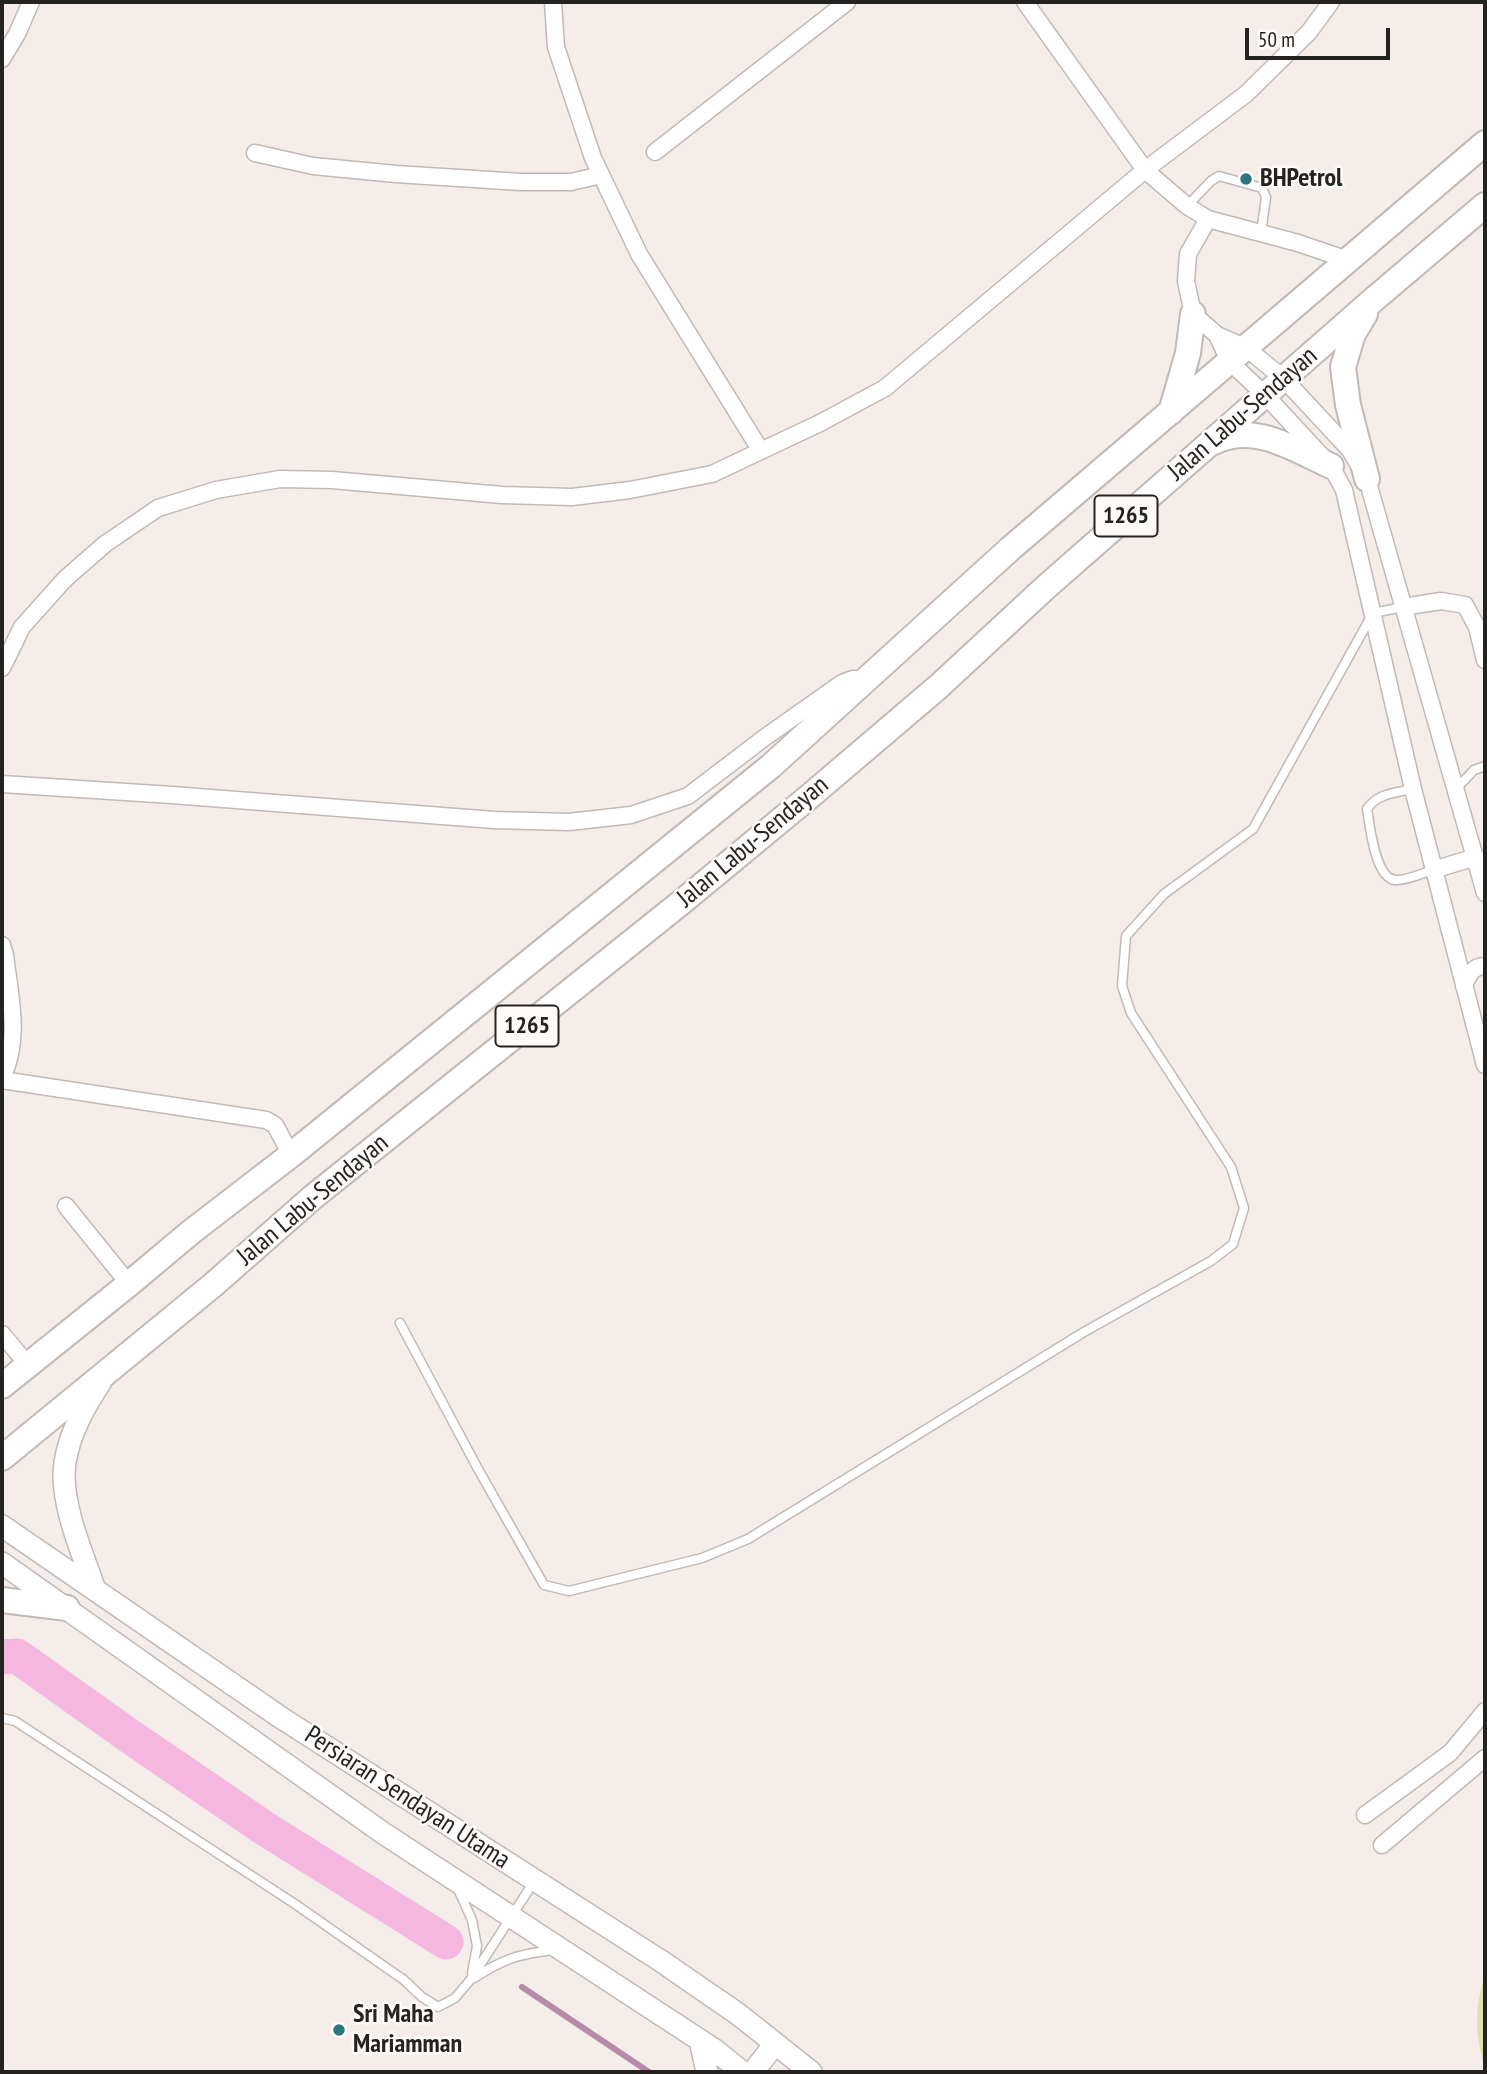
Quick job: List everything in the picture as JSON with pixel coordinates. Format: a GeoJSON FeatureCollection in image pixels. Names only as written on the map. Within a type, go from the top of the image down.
{"type":"FeatureCollection","features":[{"type":"Feature","properties":{"kind":"main road","name":"Jalan Labu-Sendayan"},"geometry":{"type":"LineString","coordinates":[[2,1386],[771,766],[1011,548],[1485,143]]}},
{"type":"Feature","properties":{"kind":"main road","name":"Jalan Labu-Sendayan"},"geometry":{"type":"LineString","coordinates":[[2,1458],[214,1285],[313,1197],[810,796],[938,687],[1046,587],[1485,205]]}},
{"type":"Feature","properties":{"kind":"main road"},"geometry":{"type":"LineString","coordinates":[[1367,479],[1348,405],[1343,367],[1353,334],[1372,301]]}},
{"type":"Feature","properties":{"kind":"main road"},"geometry":{"type":"LineString","coordinates":[[1171,413],[1188,353],[1193,314]]}},
{"type":"Feature","properties":{"kind":"main road"},"geometry":{"type":"LineString","coordinates":[[1207,446],[1225,437],[1242,433],[1259,435],[1331,466]]}},
{"type":"Feature","properties":{"kind":"main road"},"geometry":{"type":"LineString","coordinates":[[95,1590],[68,1506],[64,1473],[70,1444],[82,1410],[111,1367]]}},
{"type":"Feature","properties":{"kind":"main road","name":"Persiaran Sendayan Utama"},"geometry":{"type":"LineString","coordinates":[[2,1526],[280,1717],[661,1961],[738,2014],[800,2069]]}},
{"type":"Feature","properties":{"kind":"main road","name":"Persiaran Sendayan Utama"},"geometry":{"type":"LineString","coordinates":[[2,1563],[383,1833],[700,2040],[742,2072]]}},
{"type":"Feature","properties":{"kind":"main road"},"geometry":{"type":"LineString","coordinates":[[2,1600],[67,1608]]}},
{"type":"Feature","properties":{"kind":"main road"},"geometry":{"type":"LineString","coordinates":[[700,2040],[707,2072]]}},
{"type":"Feature","properties":{"kind":"main road"},"geometry":{"type":"LineString","coordinates":[[753,2072],[774,2045]]}},
{"type":"Feature","properties":{"kind":"street"},"geometry":{"type":"LineString","coordinates":[[2,59],[18,34],[31,2]]}},
{"type":"Feature","properties":{"kind":"street"},"geometry":{"type":"LineString","coordinates":[[553,2],[556,47],[593,158],[639,254],[761,451]]}},
{"type":"Feature","properties":{"kind":"street"},"geometry":{"type":"LineString","coordinates":[[655,152],[847,2]]}},
{"type":"Feature","properties":{"kind":"street"},"geometry":{"type":"LineString","coordinates":[[1024,2],[1145,170],[1187,206],[1208,219],[1298,243],[1348,260]]}},
{"type":"Feature","properties":{"kind":"street"},"geometry":{"type":"LineString","coordinates":[[2,668],[22,627],[65,579],[105,544],[158,508],[216,490],[280,479],[332,480],[502,495],[572,497],[630,490],[712,474],[820,424],[885,388],[1145,170],[1246,94],[1309,32],[1331,2]]}},
{"type":"Feature","properties":{"kind":"street"},"geometry":{"type":"LineString","coordinates":[[255,153],[313,166],[494,180],[571,183],[601,175]]}},
{"type":"Feature","properties":{"kind":"street"},"geometry":{"type":"LineString","coordinates":[[1208,219],[1188,254],[1186,281],[1193,314],[1237,354],[1265,395],[1331,466],[1345,490],[1413,789],[1485,1065]]}},
{"type":"Feature","properties":{"kind":"street"},"geometry":{"type":"LineString","coordinates":[[1237,354],[1284,379],[1350,450],[1367,479],[1456,789],[1481,858],[1485,893]]}},
{"type":"Feature","properties":{"kind":"street"},"geometry":{"type":"LineString","coordinates":[[1403,607],[1441,601],[1465,605],[1477,626],[1485,660]]}},
{"type":"Feature","properties":{"kind":"street"},"geometry":{"type":"LineString","coordinates":[[2,784],[494,820],[569,822],[631,815],[688,796],[842,683],[853,679],[867,680]]}},
{"type":"Feature","properties":{"kind":"street"},"geometry":{"type":"LineString","coordinates":[[1433,870],[1481,858]]}},
{"type":"Feature","properties":{"kind":"street"},"geometry":{"type":"LineString","coordinates":[[2,945],[14,1032],[9,1063],[2,1079],[266,1120],[275,1125],[291,1155]]}},
{"type":"Feature","properties":{"kind":"street"},"geometry":{"type":"LineString","coordinates":[[1464,986],[1470,972],[1485,966]]}},
{"type":"Feature","properties":{"kind":"street"},"geometry":{"type":"LineString","coordinates":[[66,1206],[129,1284]]}},
{"type":"Feature","properties":{"kind":"street"},"geometry":{"type":"LineString","coordinates":[[2,1334],[28,1365]]}},
{"type":"Feature","properties":{"kind":"street"},"geometry":{"type":"LineString","coordinates":[[1365,1815],[1450,1753],[1485,1711]]}},
{"type":"Feature","properties":{"kind":"street"},"geometry":{"type":"LineString","coordinates":[[1382,1845],[1485,1758]]}},
{"type":"Feature","properties":{"kind":"lane"},"geometry":{"type":"LineString","coordinates":[[1187,206],[1219,176],[1262,188],[1266,197],[1261,234]]}},
{"type":"Feature","properties":{"kind":"lane"},"geometry":{"type":"LineString","coordinates":[[400,1323],[544,1585],[569,1591],[702,1558],[748,1539],[1084,1332],[1211,1261],[1233,1244],[1244,1208],[1231,1167],[1132,1013],[1122,986],[1126,936],[1164,894],[1253,829],[1373,613],[1403,607]]}},
{"type":"Feature","properties":{"kind":"lane"},"geometry":{"type":"LineString","coordinates":[[1456,789],[1474,771],[1485,766]]}},
{"type":"Feature","properties":{"kind":"lane"},"geometry":{"type":"LineString","coordinates":[[1413,789],[1380,796],[1372,801],[1367,809],[1380,867],[1386,877],[1394,880],[1433,870]]}},
{"type":"Feature","properties":{"kind":"lane"},"geometry":{"type":"LineString","coordinates":[[2,1718],[15,1721],[204,1844],[317,1919],[438,2007],[455,1998],[471,1979],[535,1880]]}},
{"type":"Feature","properties":{"kind":"lane"},"geometry":{"type":"LineString","coordinates":[[453,1878],[472,1920],[477,1946],[471,1979]]}},
{"type":"Feature","properties":{"kind":"lane"},"geometry":{"type":"LineString","coordinates":[[471,1979],[497,1963],[525,1953],[562,1950]]}},
{"type":"Feature","properties":{"kind":"green space"},"geometry":{"type":"Polygon","coordinates":[[[1485,1975],[1485,2066],[1477,2021],[1485,1975]]]}},
{"type":"Feature","properties":{"kind":"waterway"},"geometry":{"type":"LineString","coordinates":[[2,1657],[17,1656],[264,1828],[446,1942]]}},
{"type":"Feature","properties":{"kind":"waterway"},"geometry":{"type":"LineString","coordinates":[[522,1987],[649,2072]]}},
{"type":"Feature","properties":{"kind":"place","name":"BHPetrol"},"geometry":{"type":"Point","coordinates":[1246,179]}},
{"type":"Feature","properties":{"kind":"place","name":"Sri Maha Mariamman"},"geometry":{"type":"Point","coordinates":[339,2030]}}]}
